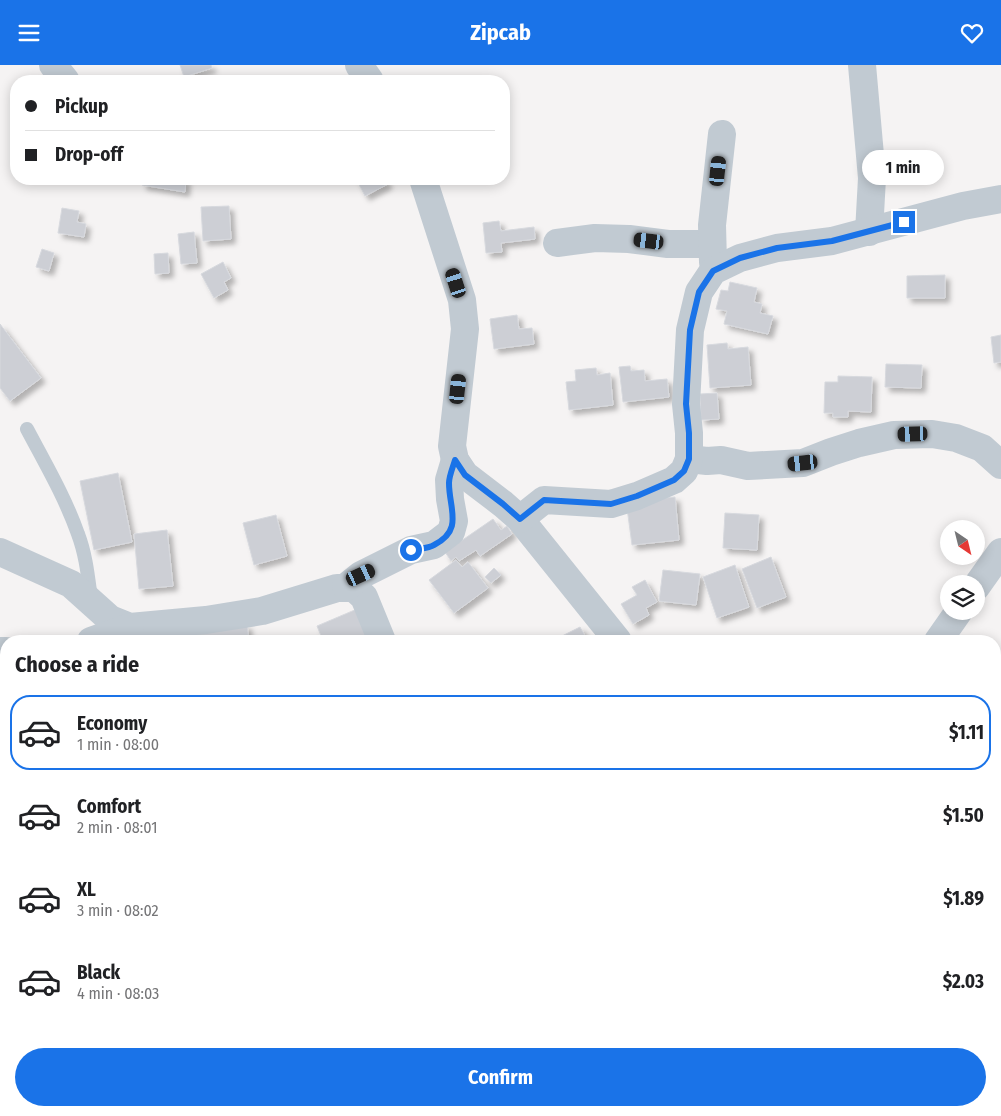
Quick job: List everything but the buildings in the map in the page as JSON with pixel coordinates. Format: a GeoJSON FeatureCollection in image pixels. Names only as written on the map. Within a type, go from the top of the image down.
{"type":"FeatureCollection","features":[{"type":"Feature","properties":{"kind":"street"},"geometry":{"type":"LineString","coordinates":[[53,65],[61,75]]}},
{"type":"Feature","properties":{"kind":"street"},"geometry":{"type":"LineString","coordinates":[[862,65],[872,178],[869,232]]}},
{"type":"Feature","properties":{"kind":"street"},"geometry":{"type":"LineString","coordinates":[[713,271],[712,225],[722,135]]}},
{"type":"Feature","properties":{"kind":"street"},"geometry":{"type":"LineString","coordinates":[[425,185],[462,300],[465,329],[452,446],[455,460],[465,475],[520,519],[613,635]]}},
{"type":"Feature","properties":{"kind":"street"},"geometry":{"type":"LineString","coordinates":[[520,519],[544,500],[611,504],[637,496],[674,480],[684,471],[689,459],[686,404],[690,330],[699,292],[713,271],[740,258],[777,248],[832,241],[963,206],[1001,199]]}},
{"type":"Feature","properties":{"kind":"street"},"geometry":{"type":"LineString","coordinates":[[557,243],[595,238],[629,239],[668,244],[712,244]]}},
{"type":"Feature","properties":{"kind":"street"},"geometry":{"type":"LineString","coordinates":[[689,459],[721,460],[748,467],[803,463],[859,443],[894,435],[932,434],[956,438],[982,448],[1001,465]]}},
{"type":"Feature","properties":{"kind":"street"},"geometry":{"type":"LineString","coordinates":[[346,587],[361,575],[411,550],[434,545],[451,531],[454,521],[449,480],[455,460]]}},
{"type":"Feature","properties":{"kind":"street"},"geometry":{"type":"LineString","coordinates":[[0,552],[71,584],[110,619],[130,627]]}},
{"type":"Feature","properties":{"kind":"street"},"geometry":{"type":"LineString","coordinates":[[985,575],[1001,552]]}},
{"type":"Feature","properties":{"kind":"street"},"geometry":{"type":"LineString","coordinates":[[108,635],[130,627],[206,620],[262,611],[337,588],[346,587],[354,588],[364,597],[380,635]]}},
{"type":"Feature","properties":{"kind":"street"},"geometry":{"type":"LineString","coordinates":[[942,635],[953,620]]}},
{"type":"Feature","properties":{"kind":"lane"},"geometry":{"type":"LineString","coordinates":[[27,429],[66,504],[79,536],[87,569],[91,602]]}},
{"type":"Feature","properties":{"kind":"route"},"geometry":{"type":"LineString","coordinates":[[411,550],[434,545],[451,531],[454,521],[449,480],[455,460],[465,475],[520,519],[544,500],[584,504],[611,504],[637,496],[674,480],[684,471],[689,459],[686,404],[690,330],[699,292],[713,271],[740,258],[777,248],[832,241],[904,222]]}}]}
